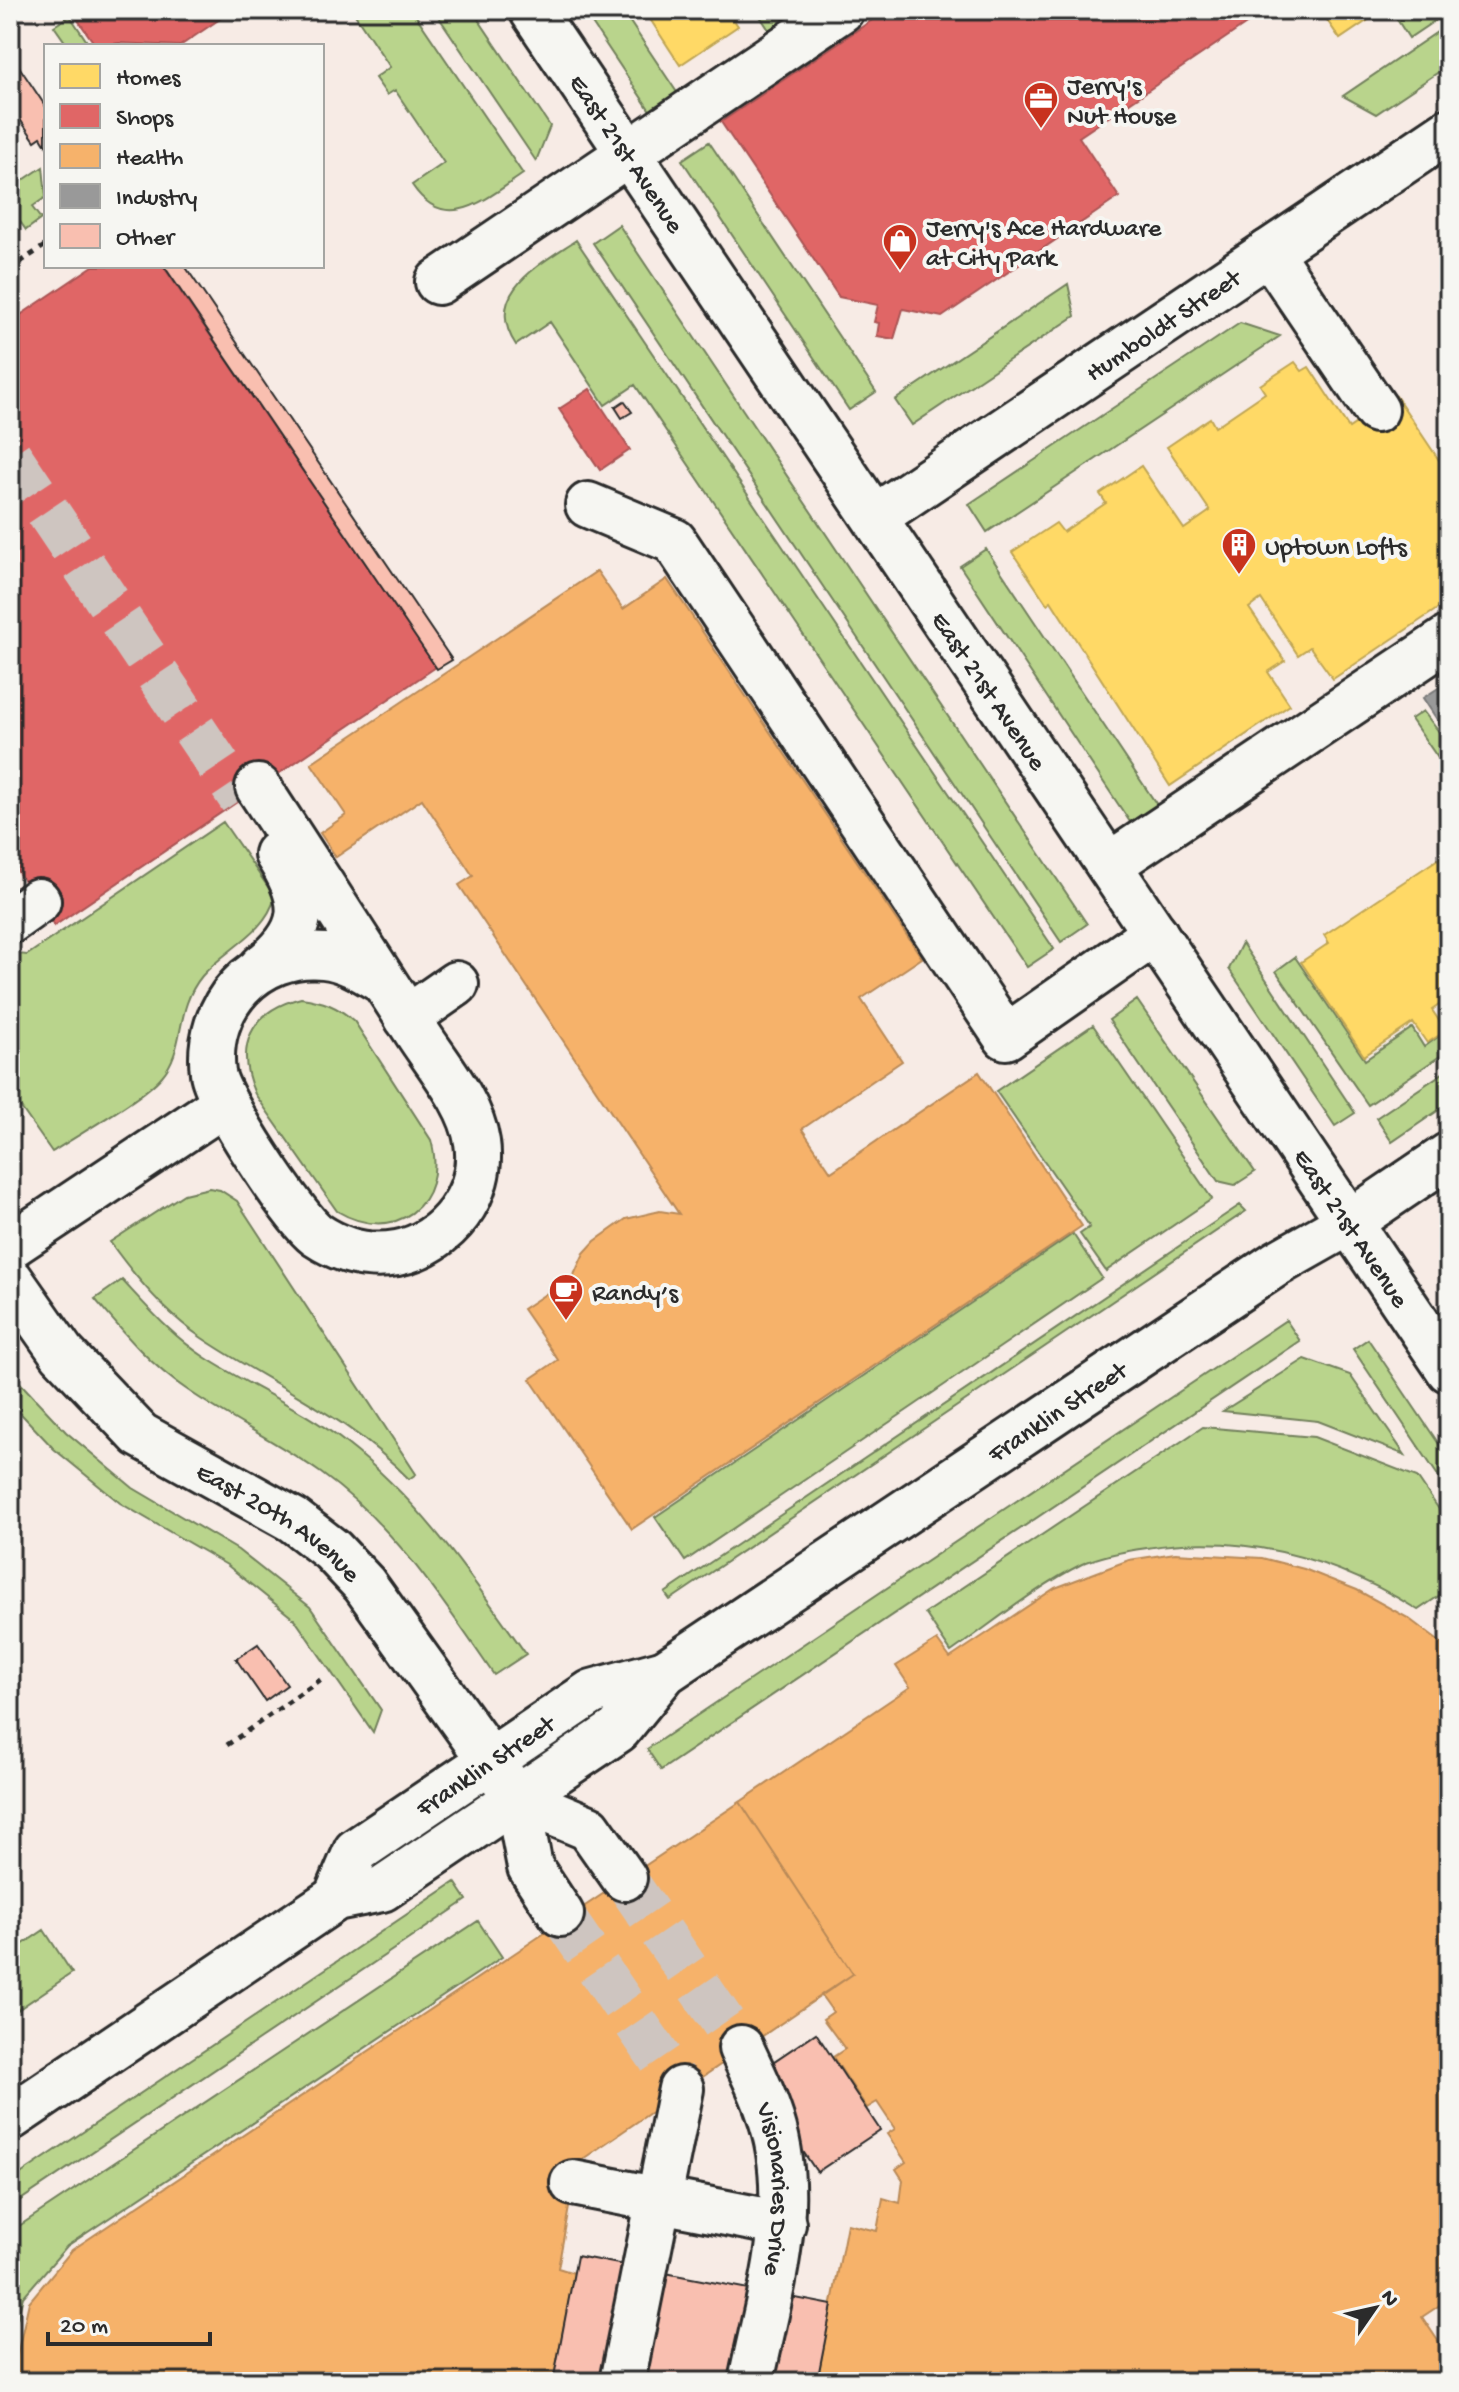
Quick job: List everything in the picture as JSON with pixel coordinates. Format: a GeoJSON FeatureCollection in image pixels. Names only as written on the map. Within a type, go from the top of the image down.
{"type":"FeatureCollection","features":[{"type":"Feature","properties":{"kind":"street","name":"East 21st Avenue"},"geometry":{"type":"LineString","coordinates":[[532,10],[1449,1370]]}},
{"type":"Feature","properties":{"kind":"street"},"geometry":{"type":"LineString","coordinates":[[438,282],[841,10]]}},
{"type":"Feature","properties":{"kind":"street","name":"Humboldt Street"},"geometry":{"type":"LineString","coordinates":[[875,517],[1449,131]]}},
{"type":"Feature","properties":{"kind":"street"},"geometry":{"type":"LineString","coordinates":[[1269,252],[1376,410]]}},
{"type":"Feature","properties":{"kind":"street"},"geometry":{"type":"LineString","coordinates":[[588,505],[674,541],[1006,1037],[1155,933]]}},
{"type":"Feature","properties":{"kind":"street"},"geometry":{"type":"LineString","coordinates":[[1109,865],[1449,638]]}},
{"type":"Feature","properties":{"kind":"street"},"geometry":{"type":"LineString","coordinates":[[250,793],[396,1000],[468,1112],[477,1142],[476,1175],[464,1206],[443,1233],[413,1250],[379,1256],[345,1250],[315,1233],[292,1208],[225,1103],[213,1076],[211,1044],[220,1013],[237,986],[262,967],[293,935],[299,919],[299,901],[291,876],[250,793]]}},
{"type":"Feature","properties":{"kind":"street"},"geometry":{"type":"LineString","coordinates":[[262,967],[293,956],[325,956],[356,965],[396,1000]]}},
{"type":"Feature","properties":{"kind":"street"},"geometry":{"type":"LineString","coordinates":[[396,1000],[456,984]]}},
{"type":"Feature","properties":{"kind":"street"},"geometry":{"type":"LineString","coordinates":[[10,1246],[225,1103]]}},
{"type":"Feature","properties":{"kind":"street","name":"Franklin Street"},"geometry":{"type":"LineString","coordinates":[[10,2118],[336,1898],[382,1889],[618,1730],[665,1672],[1276,1264],[1350,1222],[1449,1155]]}},
{"type":"Feature","properties":{"kind":"street","name":"East 20th Avenue"},"geometry":{"type":"LineString","coordinates":[[10,1279],[62,1353],[140,1435],[293,1520],[332,1550],[399,1631],[517,1798]]}},
{"type":"Feature","properties":{"kind":"street","name":"Franklin Street"},"geometry":{"type":"LineString","coordinates":[[336,1898],[356,1851],[592,1692],[665,1672]]}},
{"type":"Feature","properties":{"kind":"street"},"geometry":{"type":"LineString","coordinates":[[517,1798],[589,1828],[624,1878]]}},
{"type":"Feature","properties":{"kind":"street"},"geometry":{"type":"LineString","coordinates":[[517,1798],[530,1867],[561,1914]]}},
{"type":"Feature","properties":{"kind":"street","name":"Visionaries Drive"},"geometry":{"type":"LineString","coordinates":[[741,2048],[769,2111],[781,2162],[783,2224],[751,2382]]}},
{"type":"Feature","properties":{"kind":"street"},"geometry":{"type":"LineString","coordinates":[[622,2382],[681,2089]]}},
{"type":"Feature","properties":{"kind":"street"},"geometry":{"type":"LineString","coordinates":[[573,2183],[783,2224]]}},
{"type":"Feature","properties":{"kind":"path"},"geometry":{"type":"LineString","coordinates":[[10,269],[44,246]]}},
{"type":"Feature","properties":{"kind":"path"},"geometry":{"type":"LineString","coordinates":[[227,1745],[323,1678]]}},
{"type":"Feature","properties":{"kind":"green space"},"geometry":{"type":"Polygon","coordinates":[[[352,10],[412,10],[523,174],[467,208],[439,208],[425,200],[412,185],[444,163],[395,90],[387,95],[375,78],[390,67],[352,10]]]}},
{"type":"Feature","properties":{"kind":"green space"},"geometry":{"type":"Polygon","coordinates":[[[434,10],[472,10],[550,126],[536,161],[434,10]]]}},
{"type":"Feature","properties":{"kind":"green space"},"geometry":{"type":"Polygon","coordinates":[[[583,10],[622,10],[680,97],[653,115],[583,10]]]}},
{"type":"Feature","properties":{"kind":"green space"},"geometry":{"type":"Polygon","coordinates":[[[756,10],[799,10],[769,30],[756,10]]]}},
{"type":"Feature","properties":{"kind":"green space"},"geometry":{"type":"Polygon","coordinates":[[[1391,10],[1449,10],[1449,11],[1409,38],[1391,10]]]}},
{"type":"Feature","properties":{"kind":"green space"},"geometry":{"type":"Polygon","coordinates":[[[70,16],[89,44],[67,44],[54,26],[70,16]]]}},
{"type":"Feature","properties":{"kind":"green space"},"geometry":{"type":"Polygon","coordinates":[[[1449,24],[1449,65],[1376,114],[1343,96],[1449,24]]]}},
{"type":"Feature","properties":{"kind":"green space"},"geometry":{"type":"Polygon","coordinates":[[[709,142],[876,392],[849,410],[682,160],[709,142]]]}},
{"type":"Feature","properties":{"kind":"green space"},"geometry":{"type":"Polygon","coordinates":[[[43,167],[44,198],[32,207],[41,219],[26,230],[14,213],[10,219],[10,189],[43,167]]]}},
{"type":"Feature","properties":{"kind":"green space"},"geometry":{"type":"Polygon","coordinates":[[[619,225],[1087,924],[1061,942],[593,243],[619,225]]]}},
{"type":"Feature","properties":{"kind":"green space"},"geometry":{"type":"Polygon","coordinates":[[[576,240],[1054,949],[1027,967],[635,385],[605,405],[550,322],[516,345],[507,327],[506,311],[510,296],[532,271],[576,240]]]}},
{"type":"Feature","properties":{"kind":"green space"},"geometry":{"type":"Polygon","coordinates":[[[1068,284],[1075,316],[912,425],[895,400],[1068,284]]]}},
{"type":"Feature","properties":{"kind":"green space"},"geometry":{"type":"Polygon","coordinates":[[[1240,323],[1280,336],[987,532],[969,504],[1240,323]]]}},
{"type":"Feature","properties":{"kind":"green space"},"geometry":{"type":"Polygon","coordinates":[[[986,549],[1157,805],[1130,822],[960,566],[986,549]]]}},
{"type":"Feature","properties":{"kind":"green space"},"geometry":{"type":"Polygon","coordinates":[[[1423,711],[1449,745],[1449,774],[1411,719],[1423,711]]]}},
{"type":"Feature","properties":{"kind":"green space"},"geometry":{"type":"Polygon","coordinates":[[[223,822],[275,897],[270,910],[254,931],[212,966],[193,989],[174,1054],[162,1076],[126,1105],[52,1152],[10,1092],[10,953],[27,955],[223,822]]]}},
{"type":"Feature","properties":{"kind":"green space"},"geometry":{"type":"Polygon","coordinates":[[[1242,943],[1355,1113],[1335,1126],[1229,969],[1242,943]]]}},
{"type":"Feature","properties":{"kind":"green space"},"geometry":{"type":"Polygon","coordinates":[[[1295,957],[1365,1060],[1412,1028],[1424,1047],[1449,1029],[1449,1050],[1368,1105],[1276,971],[1295,957]]]}},
{"type":"Feature","properties":{"kind":"green space"},"geometry":{"type":"Polygon","coordinates":[[[301,998],[329,1005],[354,1021],[431,1140],[434,1163],[432,1183],[424,1200],[412,1213],[397,1221],[378,1223],[358,1220],[337,1211],[255,1094],[246,1061],[251,1033],[269,1012],[301,998]]]}},
{"type":"Feature","properties":{"kind":"green space"},"geometry":{"type":"Polygon","coordinates":[[[1137,1000],[1255,1172],[1235,1185],[1218,1181],[1109,1020],[1137,1000]]]}},
{"type":"Feature","properties":{"kind":"green space"},"geometry":{"type":"Polygon","coordinates":[[[1093,1025],[1212,1199],[1106,1271],[1080,1234],[1090,1227],[996,1091],[1093,1025]]]}},
{"type":"Feature","properties":{"kind":"green space"},"geometry":{"type":"Polygon","coordinates":[[[1449,1069],[1449,1103],[1392,1142],[1376,1118],[1449,1069]]]}},
{"type":"Feature","properties":{"kind":"green space"},"geometry":{"type":"Polygon","coordinates":[[[209,1188],[220,1190],[237,1201],[416,1474],[409,1479],[360,1436],[202,1338],[176,1318],[110,1242],[184,1194],[209,1188]]]}},
{"type":"Feature","properties":{"kind":"green space"},"geometry":{"type":"Polygon","coordinates":[[[1240,1205],[1246,1211],[670,1600],[665,1593],[1240,1205]]]}},
{"type":"Feature","properties":{"kind":"green space"},"geometry":{"type":"Polygon","coordinates":[[[1073,1234],[1102,1278],[685,1561],[655,1517],[1073,1234]]]}},
{"type":"Feature","properties":{"kind":"green space"},"geometry":{"type":"Polygon","coordinates":[[[122,1280],[161,1322],[194,1350],[312,1419],[373,1466],[444,1542],[526,1654],[494,1675],[416,1566],[348,1494],[305,1462],[186,1389],[149,1359],[95,1299],[122,1280]]]}},
{"type":"Feature","properties":{"kind":"green space"},"geometry":{"type":"Polygon","coordinates":[[[1286,1320],[1300,1341],[661,1770],[647,1749],[1286,1320]]]}},
{"type":"Feature","properties":{"kind":"green space"},"geometry":{"type":"Polygon","coordinates":[[[1368,1339],[1449,1459],[1449,1492],[1353,1349],[1368,1339]]]}},
{"type":"Feature","properties":{"kind":"green space"},"geometry":{"type":"Polygon","coordinates":[[[1305,1359],[1350,1375],[1405,1455],[1318,1421],[1223,1411],[1305,1359]]]}},
{"type":"Feature","properties":{"kind":"green space"},"geometry":{"type":"Polygon","coordinates":[[[10,1372],[66,1432],[133,1488],[238,1550],[310,1607],[381,1710],[373,1732],[295,1620],[227,1565],[120,1503],[54,1449],[10,1402],[10,1372]]]}},
{"type":"Feature","properties":{"kind":"green space"},"geometry":{"type":"Polygon","coordinates":[[[1203,1427],[1314,1437],[1417,1477],[1449,1524],[1449,1589],[1418,1610],[1355,1577],[1288,1554],[1219,1544],[1147,1548],[1106,1556],[1065,1573],[951,1652],[925,1613],[1203,1427]]]}},
{"type":"Feature","properties":{"kind":"green space"},"geometry":{"type":"Polygon","coordinates":[[[455,1882],[467,1900],[10,2207],[10,2181],[455,1882]]]}},
{"type":"Feature","properties":{"kind":"green space"},"geometry":{"type":"Polygon","coordinates":[[[478,1921],[502,1957],[67,2246],[23,2297],[10,2346],[10,2232],[478,1921]]]}},
{"type":"Feature","properties":{"kind":"green space"},"geometry":{"type":"Polygon","coordinates":[[[44,1930],[72,1973],[10,2015],[10,1953],[44,1930]]]}},
{"type":"Feature","properties":{"kind":"building: Homes"},"geometry":{"type":"Polygon","coordinates":[[[657,10],[727,10],[738,26],[680,65],[648,16],[657,10]]]}},
{"type":"Feature","properties":{"kind":"building: Homes"},"geometry":{"type":"Polygon","coordinates":[[[1320,10],[1383,10],[1340,39],[1320,10]]]}},
{"type":"Feature","properties":{"kind":"building: Homes","name":"Uptown Lofts"},"geometry":{"type":"Polygon","coordinates":[[[1295,362],[1302,371],[1309,367],[1349,428],[1396,396],[1449,475],[1449,601],[1333,679],[1310,647],[1298,655],[1261,599],[1249,608],[1285,661],[1268,672],[1290,705],[1170,786],[1051,601],[1047,604],[1012,552],[1056,523],[1063,532],[1106,503],[1100,494],[1141,466],[1184,529],[1210,511],[1167,447],[1210,418],[1215,427],[1265,393],[1260,385],[1295,362]]]}},
{"type":"Feature","properties":{"kind":"building: Homes"},"geometry":{"type":"Polygon","coordinates":[[[1441,857],[1449,867],[1449,998],[1432,1010],[1446,1031],[1427,1043],[1413,1023],[1364,1056],[1301,962],[1329,943],[1324,935],[1441,857]]]}},
{"type":"Feature","properties":{"kind":"building: Shops"},"geometry":{"type":"Polygon","coordinates":[[[71,10],[233,10],[183,44],[95,44],[71,10]]]}},
{"type":"Feature","properties":{"kind":"building: Shops"},"geometry":{"type":"Polygon","coordinates":[[[887,10],[1267,10],[1079,137],[1119,197],[942,317],[903,309],[894,339],[877,336],[879,323],[874,322],[878,305],[839,297],[721,122],[887,10]]]}},
{"type":"Feature","properties":{"kind":"building: Shops"},"geometry":{"type":"Polygon","coordinates":[[[90,268],[164,268],[436,667],[54,926],[10,860],[10,322],[90,268]]]}},
{"type":"Feature","properties":{"kind":"building: Shops"},"geometry":{"type":"Polygon","coordinates":[[[590,389],[630,450],[600,470],[559,409],[590,389]]]}},
{"type":"Feature","properties":{"kind":"building: Health"},"geometry":{"type":"Polygon","coordinates":[[[597,571],[623,609],[667,579],[922,958],[861,999],[902,1061],[802,1129],[831,1172],[979,1072],[1082,1226],[632,1529],[530,1379],[558,1360],[523,1309],[574,1275],[584,1253],[595,1241],[626,1219],[660,1211],[679,1214],[459,885],[473,876],[422,799],[336,857],[320,833],[346,815],[311,763],[597,571]]]}},
{"type":"Feature","properties":{"kind":"building: Health"},"geometry":{"type":"Polygon","coordinates":[[[1175,1553],[1262,1558],[1304,1569],[1357,1590],[1408,1618],[1449,1649],[1449,2268],[1442,2272],[1449,2282],[1449,2299],[1422,2317],[1449,2357],[1449,2382],[817,2382],[847,2224],[877,2231],[883,2198],[900,2203],[903,2180],[896,2169],[906,2162],[887,2134],[895,2129],[877,2102],[867,2108],[833,2057],[845,2049],[823,2019],[833,2012],[821,1995],[853,1974],[740,1802],[910,1687],[896,1666],[937,1640],[950,1658],[1055,1588],[1129,1560],[1175,1553]]]}},
{"type":"Feature","properties":{"kind":"building: Health"},"geometry":{"type":"Polygon","coordinates":[[[740,1802],[853,1974],[577,2163],[558,2268],[574,2273],[553,2382],[11,2382],[29,2302],[72,2250],[740,1802]]]}},
{"type":"Feature","properties":{"kind":"building: Industry"},"geometry":{"type":"Polygon","coordinates":[[[1449,681],[1449,738],[1423,698],[1449,681]]]}},
{"type":"Feature","properties":{"kind":"building: Other"},"geometry":{"type":"Polygon","coordinates":[[[10,53],[44,104],[44,142],[41,137],[35,141],[10,105],[10,53]]]}},
{"type":"Feature","properties":{"kind":"building: Other"},"geometry":{"type":"Polygon","coordinates":[[[165,268],[186,268],[452,660],[437,669],[165,268]]]}},
{"type":"Feature","properties":{"kind":"building: Other"},"geometry":{"type":"Polygon","coordinates":[[[624,401],[632,412],[622,418],[615,407],[624,401]]]}},
{"type":"Feature","properties":{"kind":"building: Other"},"geometry":{"type":"Polygon","coordinates":[[[258,1644],[287,1685],[265,1701],[236,1659],[258,1644]]]}},
{"type":"Feature","properties":{"kind":"building: Other"},"geometry":{"type":"Polygon","coordinates":[[[816,2033],[880,2130],[817,2172],[752,2076],[816,2033]]]}},
{"type":"Feature","properties":{"kind":"building: Other"},"geometry":{"type":"Polygon","coordinates":[[[577,2256],[832,2305],[817,2382],[553,2382],[577,2256]]]}},
{"type":"Feature","properties":{"kind":"tunnel"},"geometry":{"type":"LineString","coordinates":[[10,456],[241,799]]}},
{"type":"Feature","properties":{"kind":"tunnel"},"geometry":{"type":"LineString","coordinates":[[624,1878],[741,2048]]}},
{"type":"Feature","properties":{"kind":"tunnel"},"geometry":{"type":"LineString","coordinates":[[561,1914],[681,2089]]}},
{"type":"Feature","properties":{"kind":"place","name":"Jerry's Nut House"},"geometry":{"type":"Point","coordinates":[1041,130]}},
{"type":"Feature","properties":{"kind":"place","name":"Jerry's Ace Hardware at City Park"},"geometry":{"type":"Point","coordinates":[900,272]}},
{"type":"Feature","properties":{"kind":"place","name":"Uptown Lofts"},"geometry":{"type":"Point","coordinates":[1239,576]}},
{"type":"Feature","properties":{"kind":"place","name":"Randy’s"},"geometry":{"type":"Point","coordinates":[566,1322]}}]}
